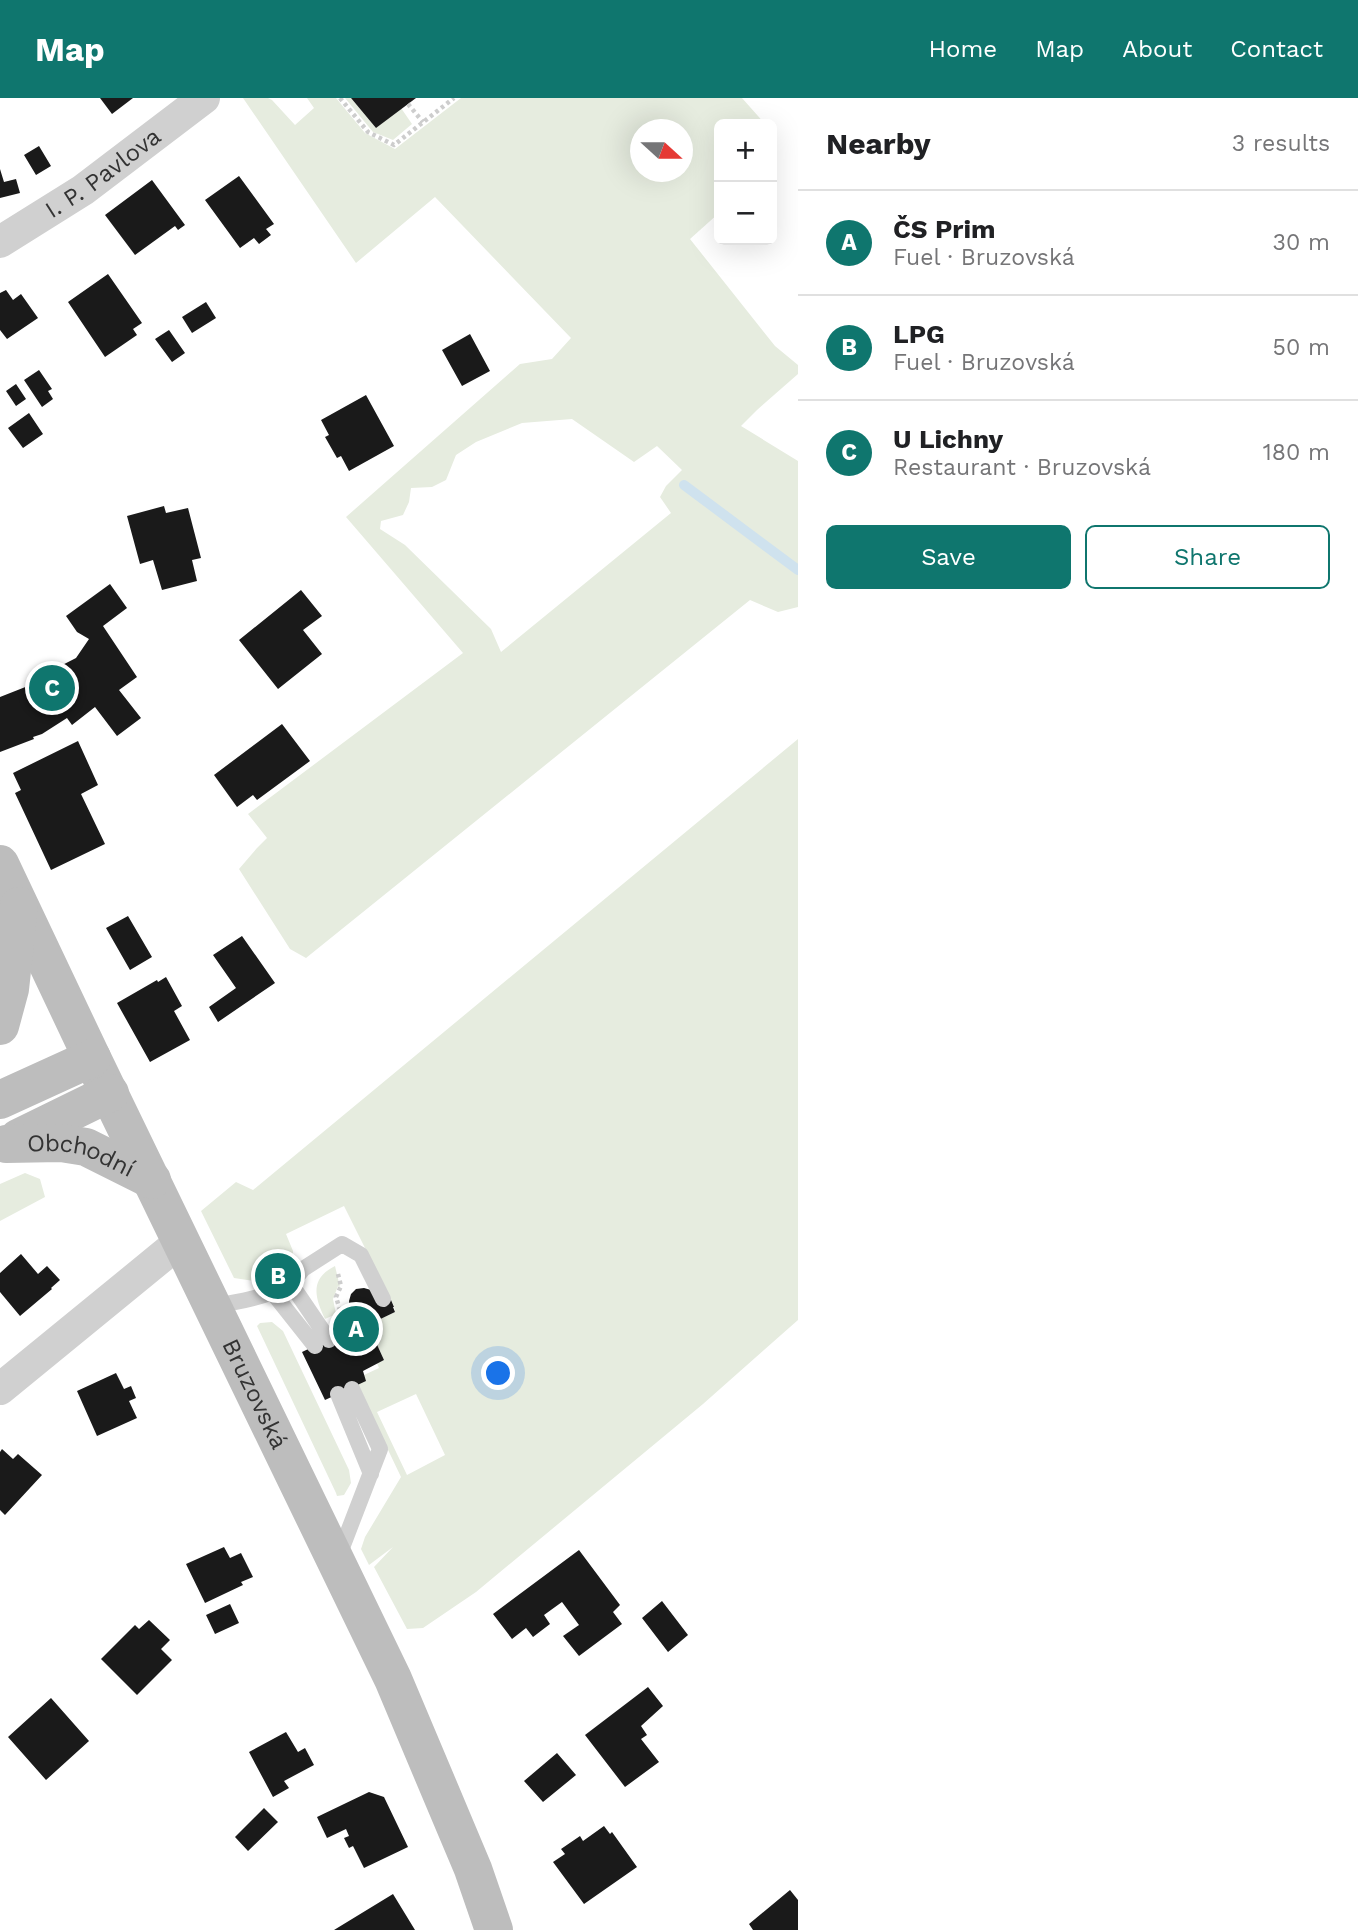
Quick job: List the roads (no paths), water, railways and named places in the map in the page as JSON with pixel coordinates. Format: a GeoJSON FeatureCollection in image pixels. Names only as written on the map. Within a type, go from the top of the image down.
{"type":"FeatureCollection","features":[{"type":"Feature","properties":{"kind":"main road","name":"Bruzovská"},"geometry":{"type":"LineString","coordinates":[[0,864],[393,1679],[494,1930]]}},
{"type":"Feature","properties":{"kind":"main road"},"geometry":{"type":"LineString","coordinates":[[0,1026],[10,989],[19,906]]}},
{"type":"Feature","properties":{"kind":"main road"},"geometry":{"type":"LineString","coordinates":[[0,1100],[92,1058]]}},
{"type":"Feature","properties":{"kind":"main road","name":"Obchodní"},"geometry":{"type":"LineString","coordinates":[[3,1145],[110,1093]]}},
{"type":"Feature","properties":{"kind":"main road","name":"Obchodní"},"geometry":{"type":"LineString","coordinates":[[3,1145],[61,1143],[86,1147],[152,1180]]}},
{"type":"Feature","properties":{"kind":"street","name":"I. P. Pavlova"},"geometry":{"type":"LineString","coordinates":[[0,242],[83,190],[204,98]]}},
{"type":"Feature","properties":{"kind":"street"},"geometry":{"type":"LineString","coordinates":[[0,1389],[181,1241]]}},
{"type":"Feature","properties":{"kind":"lane"},"geometry":{"type":"LineString","coordinates":[[212,1306],[273,1293],[291,1284],[303,1269],[342,1244],[361,1255],[383,1299]]}},
{"type":"Feature","properties":{"kind":"lane"},"geometry":{"type":"LineString","coordinates":[[273,1293],[322,1343],[291,1284]]}},
{"type":"Feature","properties":{"kind":"lane"},"geometry":{"type":"LineString","coordinates":[[337,1560],[380,1449],[345,1391]]}},
{"type":"Feature","properties":{"kind":"waterway"},"geometry":{"type":"LineString","coordinates":[[684,485],[798,570]]}},
{"type":"Feature","properties":{"kind":"place","name":"U Lichny"},"geometry":{"type":"Point","coordinates":[52,688]}},
{"type":"Feature","properties":{"kind":"place","name":"LPG"},"geometry":{"type":"Point","coordinates":[278,1276]}},
{"type":"Feature","properties":{"kind":"place","name":"ČS Prim"},"geometry":{"type":"Point","coordinates":[356,1329]}}]}
